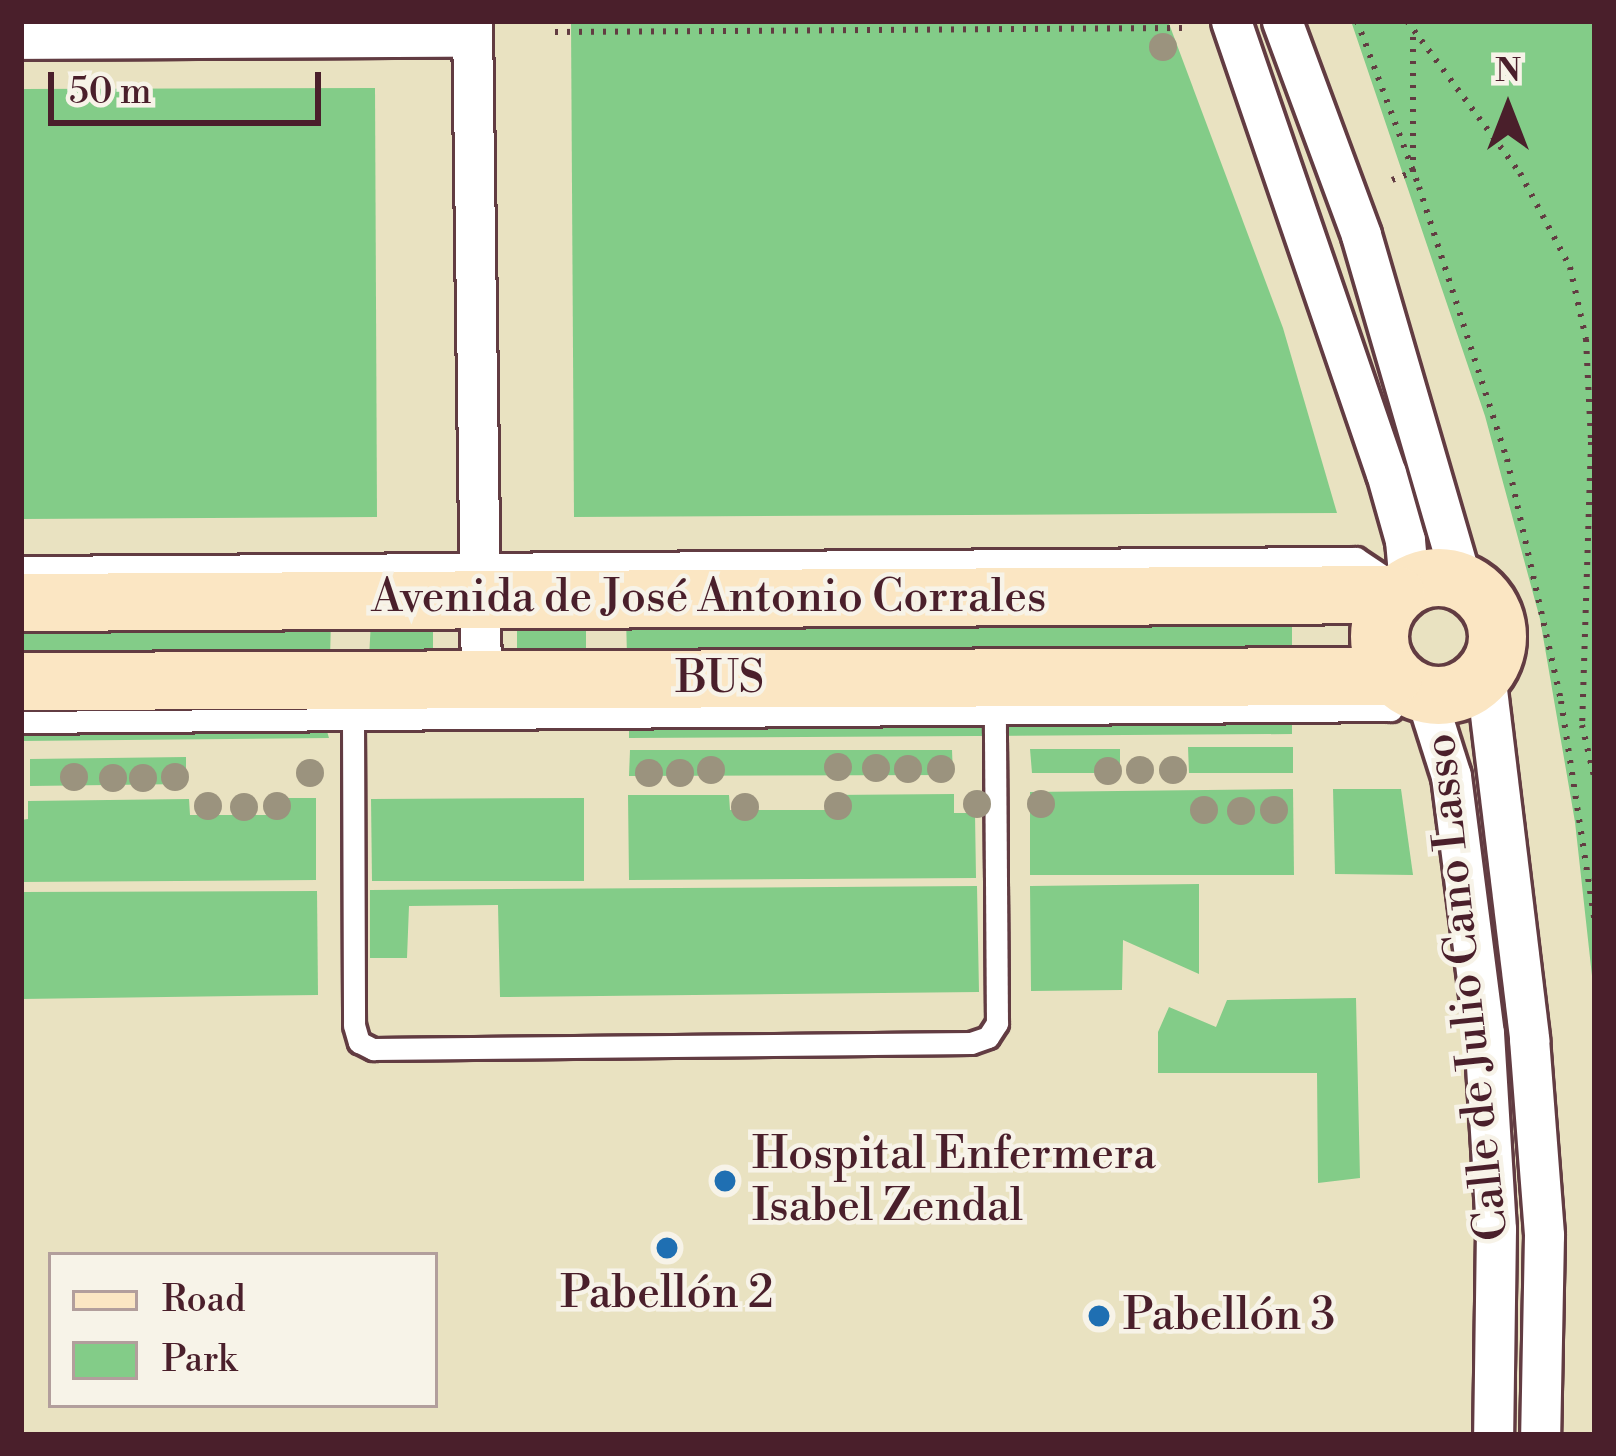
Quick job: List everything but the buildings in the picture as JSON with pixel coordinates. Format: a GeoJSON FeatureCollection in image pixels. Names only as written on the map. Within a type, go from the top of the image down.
{"type":"FeatureCollection","features":[{"type":"Feature","properties":{"kind":"street"},"geometry":{"type":"LineString","coordinates":[[1231,21],[1386,473],[1417,587]]}},
{"type":"Feature","properties":{"kind":"street"},"geometry":{"type":"LineString","coordinates":[[1282,21],[1360,235],[1417,587]]}},
{"type":"Feature","properties":{"kind":"street"},"geometry":{"type":"LineString","coordinates":[[21,39],[472,29],[481,679]]}},
{"type":"Feature","properties":{"kind":"street","name":"Avenida de José Antonio Corrales"},"geometry":{"type":"LineString","coordinates":[[21,602],[478,581],[1417,587]]}},
{"type":"Feature","properties":{"kind":"street"},"geometry":{"type":"LineString","coordinates":[[1417,587],[1489,605],[1496,622],[1494,657],[1485,673],[1458,693],[1408,686],[1383,660],[1379,625],[1417,587]]}},
{"type":"Feature","properties":{"kind":"street","name":"Calle de Julio Cano Lasso"},"geometry":{"type":"LineString","coordinates":[[1485,673],[1529,1039],[1543,1213],[1540,1435]]}},
{"type":"Feature","properties":{"kind":"street","name":"Avenida de José Antonio Corrales"},"geometry":{"type":"LineString","coordinates":[[21,681],[481,679],[1408,686]]}},
{"type":"Feature","properties":{"kind":"street","name":"Calle de Julio Cano Lasso"},"geometry":{"type":"LineString","coordinates":[[1408,686],[1451,776],[1484,1033],[1496,1229],[1492,1435]]}},
{"type":"Feature","properties":{"kind":"lane"},"geometry":{"type":"LineString","coordinates":[[21,567],[478,581]]}},
{"type":"Feature","properties":{"kind":"lane","name":"BUS"},"geometry":{"type":"LineString","coordinates":[[21,722],[1391,710],[1408,686]]}},
{"type":"Feature","properties":{"kind":"lane"},"geometry":{"type":"LineString","coordinates":[[353,721],[354,1025],[359,1042],[373,1049],[971,1043],[988,1037],[997,1023],[995,716]]}},
{"type":"Feature","properties":{"kind":"path"},"geometry":{"type":"LineString","coordinates":[[1357,21],[1507,459],[1540,594],[1595,922]]}},
{"type":"Feature","properties":{"kind":"path"},"geometry":{"type":"LineString","coordinates":[[1411,23],[1412,172]]}},
{"type":"Feature","properties":{"kind":"path"},"geometry":{"type":"LineString","coordinates":[[1411,23],[1520,173],[1570,267],[1586,339],[1592,442],[1582,725],[1594,778],[1575,782]]}},
{"type":"Feature","properties":{"kind":"path"},"geometry":{"type":"LineString","coordinates":[[555,32],[1080,25],[1182,28]]}},
{"type":"Feature","properties":{"kind":"path"},"geometry":{"type":"LineString","coordinates":[[1392,179],[1412,172]]}},
{"type":"Feature","properties":{"kind":"green space"},"geometry":{"type":"Polygon","coordinates":[[[571,21],[1168,21],[1283,328],[1337,513],[574,517],[571,21]]]}},
{"type":"Feature","properties":{"kind":"green space"},"geometry":{"type":"Polygon","coordinates":[[[1351,21],[1595,21],[1595,1003],[1575,822],[1540,619],[1485,416],[1351,21]]]}},
{"type":"Feature","properties":{"kind":"green space"},"geometry":{"type":"Polygon","coordinates":[[[375,88],[377,517],[21,519],[21,89],[375,88]]]}},
{"type":"Feature","properties":{"kind":"green space"},"geometry":{"type":"Polygon","coordinates":[[[1292,612],[1292,652],[627,656],[626,617],[1292,612]]]}},
{"type":"Feature","properties":{"kind":"green space"},"geometry":{"type":"Polygon","coordinates":[[[331,619],[330,659],[21,661],[21,621],[331,619]]]}},
{"type":"Feature","properties":{"kind":"green space"},"geometry":{"type":"Polygon","coordinates":[[[371,620],[433,627],[433,649],[425,659],[369,659],[371,620]]]}},
{"type":"Feature","properties":{"kind":"green space"},"geometry":{"type":"Polygon","coordinates":[[[586,620],[586,657],[532,658],[517,650],[517,628],[530,621],[586,620]]]}},
{"type":"Feature","properties":{"kind":"green space"},"geometry":{"type":"Polygon","coordinates":[[[1292,720],[1292,734],[629,738],[629,724],[1292,720]]]}},
{"type":"Feature","properties":{"kind":"green space"},"geometry":{"type":"Polygon","coordinates":[[[326,728],[329,738],[21,741],[21,731],[326,728]]]}},
{"type":"Feature","properties":{"kind":"green space"},"geometry":{"type":"Polygon","coordinates":[[[1188,747],[1293,747],[1293,773],[1189,773],[1188,747]]]}},
{"type":"Feature","properties":{"kind":"green space"},"geometry":{"type":"Polygon","coordinates":[[[1030,749],[1120,749],[1120,773],[1032,773],[1030,749]]]}},
{"type":"Feature","properties":{"kind":"green space"},"geometry":{"type":"Polygon","coordinates":[[[630,750],[952,750],[953,775],[629,776],[630,750]]]}},
{"type":"Feature","properties":{"kind":"green space"},"geometry":{"type":"Polygon","coordinates":[[[186,757],[186,784],[30,786],[30,759],[186,757]]]}},
{"type":"Feature","properties":{"kind":"green space"},"geometry":{"type":"Polygon","coordinates":[[[1293,789],[1294,875],[1030,875],[1030,792],[1293,789]]]}},
{"type":"Feature","properties":{"kind":"green space"},"geometry":{"type":"Polygon","coordinates":[[[1333,789],[1401,789],[1413,875],[1335,874],[1333,789]]]}},
{"type":"Feature","properties":{"kind":"green space"},"geometry":{"type":"Polygon","coordinates":[[[954,794],[954,813],[975,813],[976,878],[629,880],[628,795],[729,795],[730,810],[830,810],[831,795],[954,794]]]}},
{"type":"Feature","properties":{"kind":"green space"},"geometry":{"type":"Polygon","coordinates":[[[288,798],[316,798],[316,880],[21,882],[21,820],[28,819],[28,801],[189,799],[190,815],[287,815],[288,798]]]}},
{"type":"Feature","properties":{"kind":"green space"},"geometry":{"type":"Polygon","coordinates":[[[584,798],[584,881],[372,881],[371,799],[584,798]]]}},
{"type":"Feature","properties":{"kind":"green space"},"geometry":{"type":"Polygon","coordinates":[[[1199,884],[1199,974],[1123,940],[1122,990],[1031,991],[1030,886],[1199,884]]]}},
{"type":"Feature","properties":{"kind":"green space"},"geometry":{"type":"Polygon","coordinates":[[[977,886],[979,992],[500,997],[498,905],[409,906],[407,958],[370,958],[370,890],[977,886]]]}},
{"type":"Feature","properties":{"kind":"green space"},"geometry":{"type":"Polygon","coordinates":[[[317,891],[318,995],[21,999],[21,892],[317,891]]]}},
{"type":"Feature","properties":{"kind":"green space"},"geometry":{"type":"Polygon","coordinates":[[[1356,998],[1360,1178],[1318,1183],[1317,1073],[1158,1073],[1158,1032],[1169,1007],[1216,1027],[1227,1000],[1356,998]]]}},
{"type":"Feature","properties":{"kind":"place","name":"Hospital Enfermera Isabel Zendal"},"geometry":{"type":"Point","coordinates":[725,1181]}},
{"type":"Feature","properties":{"kind":"place","name":"Pabellón 2"},"geometry":{"type":"Point","coordinates":[667,1248]}},
{"type":"Feature","properties":{"kind":"place","name":"Pabellón 3"},"geometry":{"type":"Point","coordinates":[1099,1316]}}]}
